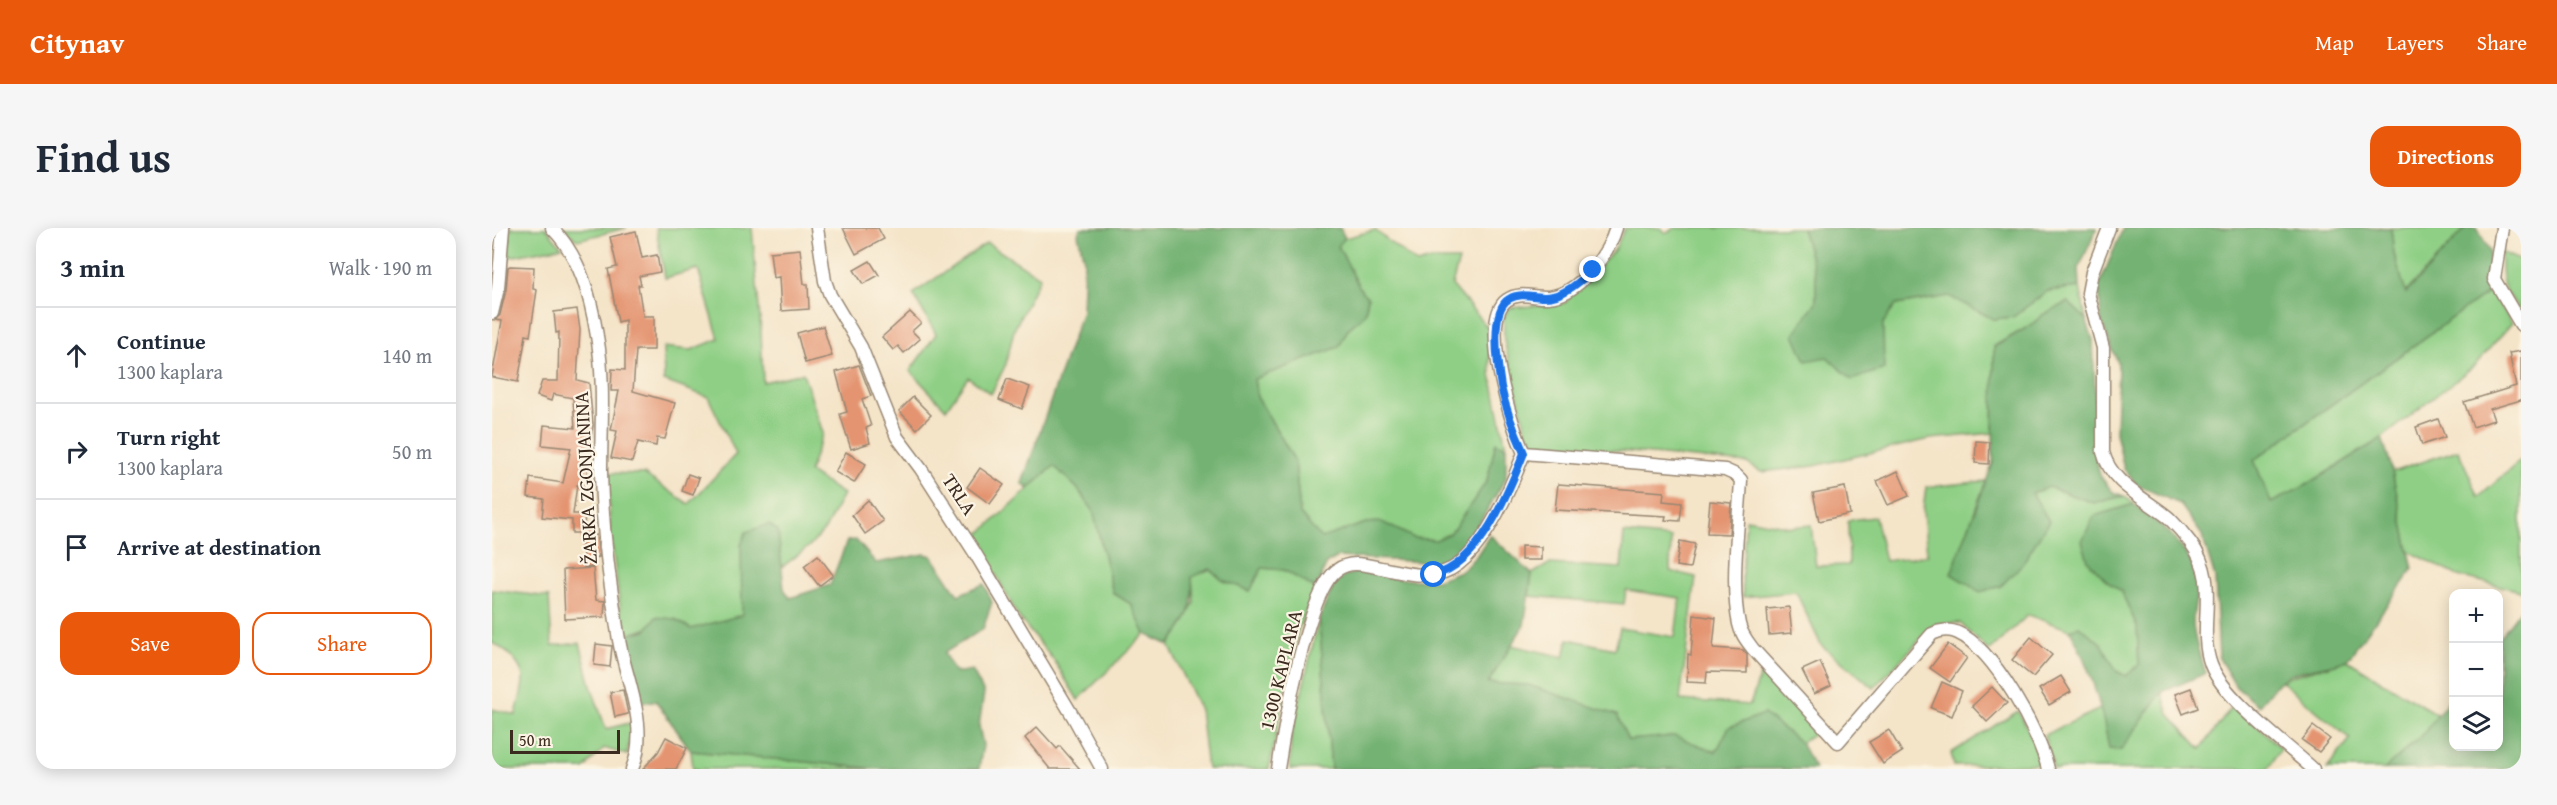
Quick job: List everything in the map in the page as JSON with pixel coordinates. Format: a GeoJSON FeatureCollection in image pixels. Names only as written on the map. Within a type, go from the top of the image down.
{"type":"FeatureCollection","features":[{"type":"Feature","properties":{"kind":"street"},"geometry":{"type":"LineString","coordinates":[[492,313],[498,288],[503,228]]}},
{"type":"Feature","properties":{"kind":"street","name":"ŽARKA ZGONJANINA"},"geometry":{"type":"LineString","coordinates":[[552,228],[568,246],[577,263],[597,336],[604,536],[620,643],[636,710],[639,733],[632,769]]}},
{"type":"Feature","properties":{"kind":"street","name":"TRLA"},"geometry":{"type":"LineString","coordinates":[[817,228],[825,281],[830,295],[861,347],[897,437],[921,469],[975,554],[1074,718],[1102,769]]}},
{"type":"Feature","properties":{"kind":"street"},"geometry":{"type":"LineString","coordinates":[[1616,228],[1605,252],[1593,270],[1563,292],[1547,297],[1515,296],[1503,303],[1497,314],[1501,387],[1515,434],[1524,453],[1725,470],[1736,475],[1741,480],[1736,580],[1737,609],[1742,632],[1753,649],[1838,742],[1932,634],[1940,630],[1960,634],[1983,654],[2014,694],[2036,731],[2048,769]]}},
{"type":"Feature","properties":{"kind":"street"},"geometry":{"type":"LineString","coordinates":[[2109,228],[2092,272],[2088,293],[2103,348],[2103,452],[2106,466],[2114,476],[2170,519],[2191,543],[2200,558],[2205,574],[2208,602],[2207,650],[2216,677],[2240,704],[2313,769]]}},
{"type":"Feature","properties":{"kind":"street"},"geometry":{"type":"LineString","coordinates":[[2502,228],[2494,279],[2521,325]]}},
{"type":"Feature","properties":{"kind":"street","name":"1300 KAPLARA"},"geometry":{"type":"LineString","coordinates":[[1278,769],[1287,707],[1309,628],[1330,579],[1336,571],[1357,563],[1402,573],[1434,575],[1446,572],[1467,557],[1481,537],[1501,504],[1524,453]]}},
{"type":"Feature","properties":{"kind":"green space"},"geometry":{"type":"Polygon","coordinates":[[[510,228],[546,228],[562,247],[509,257],[510,228]]]}},
{"type":"Feature","properties":{"kind":"green space"},"geometry":{"type":"Polygon","coordinates":[[[563,228],[627,228],[577,240],[563,228]]]}},
{"type":"Feature","properties":{"kind":"green space"},"geometry":{"type":"Polygon","coordinates":[[[656,228],[752,228],[763,382],[803,373],[823,433],[809,472],[843,494],[826,528],[812,544],[782,567],[777,531],[741,545],[743,615],[691,629],[675,619],[624,636],[610,530],[608,473],[644,474],[689,504],[736,454],[708,397],[664,381],[663,347],[691,350],[719,339],[698,269],[665,278],[656,228]]]}},
{"type":"Feature","properties":{"kind":"green space"},"geometry":{"type":"Polygon","coordinates":[[[1080,228],[1340,228],[1345,238],[1338,246],[1362,292],[1368,297],[1365,314],[1348,329],[1339,347],[1254,379],[1257,397],[1295,461],[1300,514],[1321,538],[1366,523],[1382,522],[1414,538],[1436,540],[1451,533],[1487,481],[1496,442],[1506,447],[1506,478],[1464,549],[1442,563],[1338,557],[1327,563],[1316,589],[1284,570],[1262,568],[1250,591],[1222,580],[1210,569],[1192,577],[1189,614],[1169,645],[1145,634],[1131,604],[1113,593],[1093,510],[1077,488],[1054,466],[1028,489],[1022,483],[1082,311],[1084,260],[1078,234],[1080,228]]]}},
{"type":"Feature","properties":{"kind":"green space"},"geometry":{"type":"Polygon","coordinates":[[[1625,228],[1661,228],[1666,233],[1675,228],[1802,228],[1816,277],[1816,303],[1794,334],[1827,357],[1852,379],[1883,369],[1883,323],[1896,305],[1949,296],[1993,319],[2012,317],[2048,291],[2080,287],[2086,319],[2068,302],[2042,315],[2033,324],[1994,346],[1993,433],[1930,439],[1814,466],[1761,472],[1747,463],[1535,443],[1527,434],[1504,340],[1504,316],[1509,308],[1565,303],[1615,249],[1625,228]]]}},
{"type":"Feature","properties":{"kind":"green space"},"geometry":{"type":"Polygon","coordinates":[[[1802,228],[2097,228],[2079,268],[2080,287],[2047,291],[2013,317],[1993,319],[1949,296],[1896,305],[1883,323],[1884,369],[1852,380],[1827,357],[1806,361],[1794,334],[1816,302],[1816,277],[1802,228]]]}},
{"type":"Feature","properties":{"kind":"green space"},"geometry":{"type":"Polygon","coordinates":[[[2123,228],[2391,228],[2394,254],[2406,293],[2466,228],[2477,228],[2489,250],[2490,291],[2254,460],[2271,503],[2305,486],[2382,438],[2390,462],[2413,569],[2347,660],[2287,676],[2274,687],[2259,706],[2236,687],[2219,658],[2215,578],[2202,535],[2180,504],[2137,485],[2124,469],[2116,433],[2118,363],[2101,321],[2099,286],[2123,228]]]}},
{"type":"Feature","properties":{"kind":"green space"},"geometry":{"type":"Polygon","coordinates":[[[2391,228],[2466,228],[2405,293],[2394,254],[2391,228]]]}},
{"type":"Feature","properties":{"kind":"green space"},"geometry":{"type":"Polygon","coordinates":[[[1375,230],[1417,264],[1431,260],[1459,260],[1452,285],[1488,328],[1491,374],[1506,447],[1496,443],[1487,481],[1451,533],[1436,540],[1414,538],[1381,522],[1366,523],[1321,539],[1300,514],[1295,461],[1257,397],[1254,379],[1339,347],[1348,329],[1365,314],[1368,298],[1362,292],[1338,245],[1345,238],[1375,230]]]}},
{"type":"Feature","properties":{"kind":"green space"},"geometry":{"type":"Polygon","coordinates":[[[987,243],[1040,277],[1014,330],[1006,364],[991,394],[968,377],[946,409],[910,371],[936,334],[913,294],[987,243]]]}},
{"type":"Feature","properties":{"kind":"green space"},"geometry":{"type":"Polygon","coordinates":[[[2501,252],[2521,261],[2521,312],[2502,278],[2501,252]]]}},
{"type":"Feature","properties":{"kind":"green space"},"geometry":{"type":"Polygon","coordinates":[[[2490,291],[2512,323],[2475,365],[2382,438],[2305,486],[2271,503],[2254,460],[2490,291]]]}},
{"type":"Feature","properties":{"kind":"green space"},"geometry":{"type":"Polygon","coordinates":[[[2068,302],[2086,319],[2093,340],[2096,424],[2094,446],[2100,476],[2113,492],[2124,496],[2094,503],[2049,487],[2032,493],[2049,521],[2023,563],[2001,586],[1980,592],[1951,574],[1993,463],[1994,347],[2033,324],[2042,315],[2068,302]]]}},
{"type":"Feature","properties":{"kind":"green space"},"geometry":{"type":"Polygon","coordinates":[[[2458,450],[2479,497],[2521,460],[2521,591],[2458,576],[2409,551],[2392,472],[2458,450]]]}},
{"type":"Feature","properties":{"kind":"green space"},"geometry":{"type":"Polygon","coordinates":[[[1054,466],[1077,488],[1093,510],[1113,593],[1131,604],[1145,634],[1078,700],[1055,662],[1018,616],[976,537],[1054,466]]]}},
{"type":"Feature","properties":{"kind":"green space"},"geometry":{"type":"Polygon","coordinates":[[[1986,481],[1952,574],[2031,493],[2049,487],[2094,503],[2124,496],[2134,504],[2094,516],[2105,579],[2121,591],[2137,626],[2139,665],[2126,676],[2116,671],[2102,644],[2079,626],[2070,630],[2028,615],[1989,651],[1960,623],[1935,624],[1874,688],[1821,645],[1796,592],[1743,597],[1742,574],[1746,519],[1791,527],[1811,525],[1816,566],[1849,565],[1848,520],[1875,517],[1885,561],[1927,555],[1923,511],[1926,487],[1986,481]]]}},
{"type":"Feature","properties":{"kind":"green space"},"geometry":{"type":"Polygon","coordinates":[[[2134,504],[2177,542],[2195,572],[2197,585],[2193,623],[2206,673],[2162,692],[2121,750],[2109,749],[2095,688],[2070,630],[2079,626],[2102,644],[2116,671],[2126,676],[2139,665],[2137,626],[2121,591],[2105,579],[2088,561],[2082,541],[2094,516],[2134,504]]]}},
{"type":"Feature","properties":{"kind":"green space"},"geometry":{"type":"Polygon","coordinates":[[[769,524],[778,531],[784,589],[790,598],[830,585],[847,541],[856,540],[876,563],[925,554],[932,556],[958,595],[984,584],[992,602],[983,629],[944,653],[955,673],[972,670],[984,693],[979,726],[983,745],[979,769],[879,769],[691,751],[656,701],[642,702],[638,679],[624,636],[646,630],[656,617],[675,619],[691,629],[742,615],[741,545],[746,532],[769,524]]]}},
{"type":"Feature","properties":{"kind":"green space"},"geometry":{"type":"Polygon","coordinates":[[[1624,533],[1671,538],[1670,571],[1696,577],[1680,700],[1750,705],[1763,667],[1820,730],[1801,743],[1764,714],[1729,727],[1716,752],[1675,737],[1628,740],[1488,683],[1511,645],[1564,657],[1568,639],[1615,649],[1620,628],[1675,637],[1680,598],[1626,590],[1624,604],[1529,596],[1532,574],[1549,564],[1621,568],[1624,533]]]}},
{"type":"Feature","properties":{"kind":"green space"},"geometry":{"type":"Polygon","coordinates":[[[1490,535],[1532,574],[1524,625],[1488,683],[1529,685],[1617,715],[1628,740],[1675,736],[1716,752],[1729,727],[1764,714],[1801,743],[1815,769],[1331,769],[1319,619],[1334,585],[1345,576],[1357,572],[1411,580],[1437,580],[1463,570],[1477,555],[1490,535]]]}},
{"type":"Feature","properties":{"kind":"green space"},"geometry":{"type":"Polygon","coordinates":[[[1262,568],[1284,570],[1316,589],[1298,630],[1269,769],[1207,769],[1200,710],[1169,645],[1184,624],[1194,602],[1192,577],[1210,569],[1222,580],[1250,591],[1262,568]]]}},
{"type":"Feature","properties":{"kind":"green space"},"geometry":{"type":"Polygon","coordinates":[[[492,590],[549,597],[552,646],[580,643],[591,686],[606,729],[633,722],[627,755],[604,748],[584,769],[492,769],[492,709],[516,715],[523,677],[515,661],[507,652],[492,643],[492,590]]]}},
{"type":"Feature","properties":{"kind":"green space"},"geometry":{"type":"Polygon","coordinates":[[[2521,609],[2521,769],[2385,769],[2424,733],[2449,700],[2449,751],[2503,751],[2503,633],[2521,609]]]}},
{"type":"Feature","properties":{"kind":"green space"},"geometry":{"type":"Polygon","coordinates":[[[1319,619],[1331,769],[1290,769],[1291,737],[1319,619]]]}},
{"type":"Feature","properties":{"kind":"green space"},"geometry":{"type":"Polygon","coordinates":[[[2347,660],[2438,715],[2424,733],[2385,769],[2327,769],[2350,739],[2281,681],[2297,674],[2347,660]]]}},
{"type":"Feature","properties":{"kind":"green space"},"geometry":{"type":"Polygon","coordinates":[[[2162,692],[2169,714],[2201,749],[2234,704],[2281,748],[2268,769],[2054,769],[2044,735],[2102,708],[2109,749],[2121,750],[2162,692]]]}},
{"type":"Feature","properties":{"kind":"green space"},"geometry":{"type":"Polygon","coordinates":[[[2018,711],[2034,741],[2039,764],[1954,766],[1951,753],[2018,711]]]}},
{"type":"Feature","properties":{"kind":"green space"},"geometry":{"type":"Polygon","coordinates":[[[691,751],[879,769],[693,769],[691,751]]]}},
{"type":"Feature","properties":{"kind":"building"},"geometry":{"type":"Polygon","coordinates":[[[843,228],[878,228],[884,239],[856,254],[843,228]]]}},
{"type":"Feature","properties":{"kind":"building"},"geometry":{"type":"Polygon","coordinates":[[[636,231],[642,258],[657,255],[660,272],[639,276],[641,285],[638,285],[643,316],[654,316],[654,350],[636,350],[633,391],[675,403],[665,439],[657,438],[656,446],[638,442],[632,462],[611,458],[617,431],[611,430],[619,391],[611,391],[612,369],[625,370],[625,320],[618,322],[608,269],[617,267],[610,237],[636,231]]]}},
{"type":"Feature","properties":{"kind":"building"},"geometry":{"type":"Polygon","coordinates":[[[800,249],[804,284],[808,284],[809,309],[781,311],[779,277],[773,278],[770,252],[800,249]]]}},
{"type":"Feature","properties":{"kind":"building"},"geometry":{"type":"Polygon","coordinates":[[[870,261],[879,275],[863,284],[854,270],[870,261]]]}},
{"type":"Feature","properties":{"kind":"building"},"geometry":{"type":"Polygon","coordinates":[[[510,266],[534,267],[533,289],[537,290],[530,336],[526,335],[518,382],[492,377],[502,321],[495,320],[500,315],[510,266]]]}},
{"type":"Feature","properties":{"kind":"building"},"geometry":{"type":"Polygon","coordinates":[[[577,309],[580,330],[577,380],[589,383],[593,425],[585,486],[577,485],[573,514],[585,514],[584,527],[593,528],[599,557],[592,558],[592,567],[584,568],[581,533],[572,533],[572,520],[542,517],[544,499],[528,497],[530,478],[563,483],[571,448],[542,445],[544,425],[575,428],[573,398],[553,394],[551,401],[537,396],[542,381],[558,381],[559,332],[556,333],[554,312],[577,309]]]}},
{"type":"Feature","properties":{"kind":"building"},"geometry":{"type":"Polygon","coordinates":[[[910,312],[921,323],[912,331],[920,339],[904,353],[898,346],[893,350],[882,337],[910,312]]]}},
{"type":"Feature","properties":{"kind":"building"},"geometry":{"type":"Polygon","coordinates":[[[823,326],[832,356],[805,363],[797,333],[823,326]]]}},
{"type":"Feature","properties":{"kind":"building"},"geometry":{"type":"Polygon","coordinates":[[[2521,351],[2521,400],[2490,409],[2494,420],[2473,427],[2464,402],[2516,386],[2509,353],[2521,351]]]}},
{"type":"Feature","properties":{"kind":"building"},"geometry":{"type":"Polygon","coordinates":[[[859,365],[871,396],[862,399],[871,426],[866,428],[870,443],[851,449],[840,414],[847,412],[836,372],[859,365]]]}},
{"type":"Feature","properties":{"kind":"building"},"geometry":{"type":"Polygon","coordinates":[[[1007,379],[1030,387],[1022,409],[999,400],[1007,379]]]}},
{"type":"Feature","properties":{"kind":"building"},"geometry":{"type":"Polygon","coordinates":[[[913,397],[931,415],[917,429],[899,411],[913,397]]]}},
{"type":"Feature","properties":{"kind":"building"},"geometry":{"type":"Polygon","coordinates":[[[2438,419],[2445,437],[2422,445],[2416,427],[2438,419]]]}},
{"type":"Feature","properties":{"kind":"building"},"geometry":{"type":"Polygon","coordinates":[[[1976,441],[1990,442],[1989,464],[1975,463],[1976,441]]]}},
{"type":"Feature","properties":{"kind":"building"},"geometry":{"type":"Polygon","coordinates":[[[846,452],[866,464],[854,483],[835,472],[846,452]]]}},
{"type":"Feature","properties":{"kind":"building"},"geometry":{"type":"Polygon","coordinates":[[[980,468],[1004,485],[990,504],[967,487],[980,468]]]}},
{"type":"Feature","properties":{"kind":"building"},"geometry":{"type":"Polygon","coordinates":[[[1898,471],[1909,496],[1888,505],[1877,481],[1898,471]]]}},
{"type":"Feature","properties":{"kind":"building"},"geometry":{"type":"Polygon","coordinates":[[[688,474],[699,478],[693,495],[682,491],[688,474]]]}},
{"type":"Feature","properties":{"kind":"building"},"geometry":{"type":"Polygon","coordinates":[[[1558,484],[1664,492],[1663,501],[1682,503],[1680,521],[1665,520],[1666,516],[1555,510],[1558,484]]]}},
{"type":"Feature","properties":{"kind":"building"},"geometry":{"type":"Polygon","coordinates":[[[1845,487],[1850,514],[1819,521],[1813,493],[1845,487]]]}},
{"type":"Feature","properties":{"kind":"building"},"geometry":{"type":"Polygon","coordinates":[[[868,500],[883,521],[865,534],[852,515],[868,500]]]}},
{"type":"Feature","properties":{"kind":"building"},"geometry":{"type":"Polygon","coordinates":[[[1710,501],[1731,503],[1729,534],[1707,533],[1710,501]]]}},
{"type":"Feature","properties":{"kind":"building"},"geometry":{"type":"Polygon","coordinates":[[[1680,541],[1695,544],[1690,568],[1676,566],[1680,541]]]}},
{"type":"Feature","properties":{"kind":"building"},"geometry":{"type":"Polygon","coordinates":[[[1521,546],[1541,547],[1541,560],[1521,560],[1521,546]]]}},
{"type":"Feature","properties":{"kind":"building"},"geometry":{"type":"Polygon","coordinates":[[[818,555],[833,575],[819,586],[804,566],[818,555]]]}},
{"type":"Feature","properties":{"kind":"building"},"geometry":{"type":"Polygon","coordinates":[[[593,568],[596,600],[605,601],[604,617],[565,619],[563,570],[593,568]]]}},
{"type":"Feature","properties":{"kind":"building"},"geometry":{"type":"Polygon","coordinates":[[[1789,607],[1792,633],[1769,635],[1767,609],[1789,607]]]}},
{"type":"Feature","properties":{"kind":"building"},"geometry":{"type":"Polygon","coordinates":[[[1694,615],[1716,618],[1713,648],[1743,650],[1747,655],[1747,673],[1707,672],[1706,683],[1687,682],[1688,654],[1691,655],[1694,615]]]}},
{"type":"Feature","properties":{"kind":"building"},"geometry":{"type":"Polygon","coordinates":[[[2031,637],[2052,655],[2033,677],[2012,660],[2031,637]]]}},
{"type":"Feature","properties":{"kind":"building"},"geometry":{"type":"Polygon","coordinates":[[[596,644],[612,646],[610,667],[594,665],[596,644]]]}},
{"type":"Feature","properties":{"kind":"building"},"geometry":{"type":"Polygon","coordinates":[[[1948,644],[1967,658],[1950,682],[1930,668],[1948,644]]]}},
{"type":"Feature","properties":{"kind":"building"},"geometry":{"type":"Polygon","coordinates":[[[1820,662],[1831,686],[1814,694],[1802,670],[1820,662]]]}},
{"type":"Feature","properties":{"kind":"building"},"geometry":{"type":"Polygon","coordinates":[[[2061,676],[2071,692],[2049,705],[2039,689],[2061,676]]]}},
{"type":"Feature","properties":{"kind":"building"},"geometry":{"type":"Polygon","coordinates":[[[1942,682],[1962,691],[1952,716],[1931,708],[1942,682]]]}},
{"type":"Feature","properties":{"kind":"building"},"geometry":{"type":"Polygon","coordinates":[[[1992,687],[2007,703],[1987,722],[1972,706],[1992,687]]]}},
{"type":"Feature","properties":{"kind":"building"},"geometry":{"type":"Polygon","coordinates":[[[2191,688],[2198,708],[2183,714],[2175,694],[2191,688]]]}},
{"type":"Feature","properties":{"kind":"building"},"geometry":{"type":"Polygon","coordinates":[[[623,690],[628,714],[615,717],[610,692],[623,690]]]}},
{"type":"Feature","properties":{"kind":"building"},"geometry":{"type":"Polygon","coordinates":[[[2313,726],[2330,739],[2319,752],[2302,740],[2313,726]]]}},
{"type":"Feature","properties":{"kind":"building"},"geometry":{"type":"Polygon","coordinates":[[[1037,727],[1057,749],[1060,746],[1080,769],[1050,769],[1025,738],[1037,727]]]}},
{"type":"Feature","properties":{"kind":"building"},"geometry":{"type":"Polygon","coordinates":[[[1889,730],[1902,752],[1883,764],[1869,742],[1889,730]]]}},
{"type":"Feature","properties":{"kind":"building"},"geometry":{"type":"Polygon","coordinates":[[[666,737],[687,748],[676,769],[643,769],[658,752],[666,737]]]}},
{"type":"Feature","properties":{"kind":"route"},"geometry":{"type":"LineString","coordinates":[[1434,575],[1446,572],[1467,557],[1501,504],[1524,453],[1515,434],[1501,387],[1497,314],[1508,299],[1523,295],[1556,296],[1593,270]]}}]}
